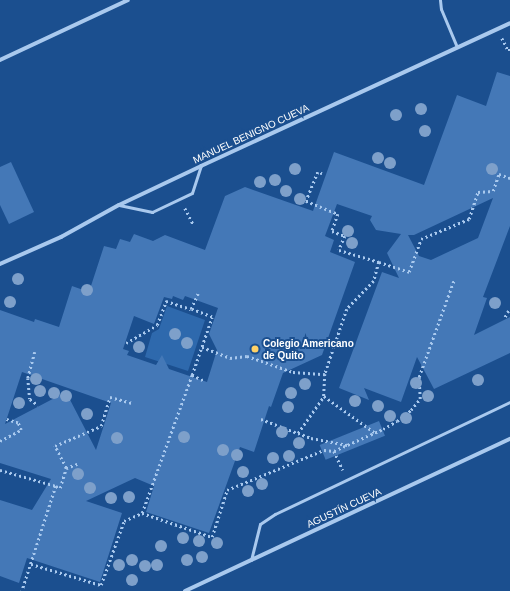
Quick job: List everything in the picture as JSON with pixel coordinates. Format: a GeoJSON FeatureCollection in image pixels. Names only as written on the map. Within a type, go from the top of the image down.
{"type":"FeatureCollection","features":[{"type":"Feature","properties":{"kind":"street"},"geometry":{"type":"LineString","coordinates":[[0,60],[128,0]]}},
{"type":"Feature","properties":{"kind":"street","name":"MANUEL BENIGNO CUEVA"},"geometry":{"type":"LineString","coordinates":[[0,264],[61,237],[119,205],[201,166],[510,23]]}},
{"type":"Feature","properties":{"kind":"street","name":"AGUSTÍN CUEVA"},"geometry":{"type":"LineString","coordinates":[[185,591],[510,439]]}},
{"type":"Feature","properties":{"kind":"lane"},"geometry":{"type":"LineString","coordinates":[[440,0],[441,9],[457,47]]}},
{"type":"Feature","properties":{"kind":"lane"},"geometry":{"type":"LineString","coordinates":[[119,205],[152,212],[180,199],[192,193],[201,166]]}},
{"type":"Feature","properties":{"kind":"lane"},"geometry":{"type":"LineString","coordinates":[[251,560],[260,524],[275,514],[510,402]]}},
{"type":"Feature","properties":{"kind":"path"},"geometry":{"type":"LineString","coordinates":[[322,174],[318,172],[306,201],[338,214],[332,231],[345,236],[339,250],[409,272],[420,239],[469,219],[478,192],[493,191],[499,174],[510,178]]}},
{"type":"Feature","properties":{"kind":"path"},"geometry":{"type":"LineString","coordinates":[[180,199],[193,224]]}},
{"type":"Feature","properties":{"kind":"path"},"geometry":{"type":"LineString","coordinates":[[298,433],[324,396],[325,374],[347,308],[374,281],[379,262]]}},
{"type":"Feature","properties":{"kind":"path"},"geometry":{"type":"LineString","coordinates":[[31,564],[101,585],[124,521],[142,513],[212,537],[227,490],[324,450],[334,450],[347,445],[397,421],[420,400],[419,377],[454,280]]}},
{"type":"Feature","properties":{"kind":"path"},"geometry":{"type":"LineString","coordinates":[[191,309],[198,293]]}},
{"type":"Feature","properties":{"kind":"path"},"geometry":{"type":"LineString","coordinates":[[126,343],[157,325],[166,301],[212,316],[142,513]]}},
{"type":"Feature","properties":{"kind":"path"},"geometry":{"type":"LineString","coordinates":[[504,317],[510,310]]}},
{"type":"Feature","properties":{"kind":"path"},"geometry":{"type":"LineString","coordinates":[[202,347],[230,358],[247,356],[293,372],[325,374]]}},
{"type":"Feature","properties":{"kind":"path"},"geometry":{"type":"LineString","coordinates":[[35,352],[28,378],[30,399],[38,405]]}},
{"type":"Feature","properties":{"kind":"path"},"geometry":{"type":"LineString","coordinates":[[192,375],[205,381]]}},
{"type":"Feature","properties":{"kind":"path"},"geometry":{"type":"LineString","coordinates":[[324,396],[375,432]]}},
{"type":"Feature","properties":{"kind":"path"},"geometry":{"type":"LineString","coordinates":[[0,470],[60,488],[66,468],[55,446],[101,426],[110,397],[132,403]]}},
{"type":"Feature","properties":{"kind":"path"},"geometry":{"type":"LineString","coordinates":[[0,441],[21,430],[18,423],[5,418]]}},
{"type":"Feature","properties":{"kind":"path"},"geometry":{"type":"LineString","coordinates":[[261,419],[311,438],[347,445]]}},
{"type":"Feature","properties":{"kind":"path"},"geometry":{"type":"LineString","coordinates":[[334,450],[348,479]]}},
{"type":"Feature","properties":{"kind":"path"},"geometry":{"type":"LineString","coordinates":[[66,468],[77,464]]}},
{"type":"Feature","properties":{"kind":"path"},"geometry":{"type":"LineString","coordinates":[[22,591],[56,486]]}},
{"type":"Feature","properties":{"kind":"shaded area"},"geometry":{"type":"Polygon","coordinates":[[[167,306],[205,320],[188,371],[145,357],[152,333],[159,329],[167,306]]]}},
{"type":"Feature","properties":{"kind":"building"},"geometry":{"type":"Polygon","coordinates":[[[497,72],[510,76],[510,226],[483,297],[487,298],[474,335],[510,317],[510,353],[434,389],[417,357],[401,402],[364,388],[369,400],[339,388],[382,272],[399,278],[387,253],[401,234],[376,230],[370,220],[372,216],[337,204],[325,236],[334,240],[330,252],[355,262],[322,355],[283,373],[271,407],[269,406],[254,452],[240,447],[209,533],[146,512],[154,486],[135,478],[86,501],[122,513],[100,582],[27,558],[19,583],[0,576],[0,500],[32,510],[51,479],[0,463],[0,310],[34,322],[35,319],[59,327],[72,286],[89,292],[104,246],[116,249],[120,239],[130,242],[134,234],[153,241],[165,235],[205,250],[225,196],[245,187],[313,211],[334,152],[424,185],[457,95],[486,106],[497,72]],[[493,198],[414,235],[408,235],[419,256],[431,260],[478,238],[493,198]],[[173,296],[172,299],[164,297],[154,324],[134,316],[123,349],[129,351],[127,355],[156,365],[162,355],[169,369],[207,382],[217,350],[209,334],[218,308],[185,296],[183,300],[173,296]],[[22,372],[5,424],[66,392],[96,450],[111,403],[22,372]]]}},
{"type":"Feature","properties":{"kind":"building"},"geometry":{"type":"Polygon","coordinates":[[[11,162],[34,212],[9,224],[0,205],[0,167],[11,162]]]}},
{"type":"Feature","properties":{"kind":"building"},"geometry":{"type":"Polygon","coordinates":[[[379,421],[385,436],[326,460],[320,445],[379,421]]]}},
{"type":"Feature","properties":{"kind":"place","name":"Colegio Americano de Quito"},"geometry":{"type":"Point","coordinates":[255,349]}}]}
